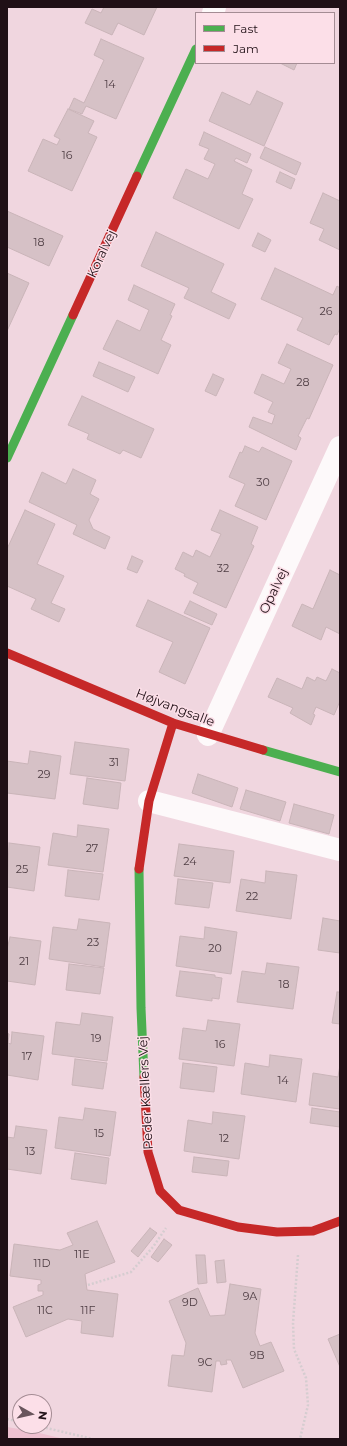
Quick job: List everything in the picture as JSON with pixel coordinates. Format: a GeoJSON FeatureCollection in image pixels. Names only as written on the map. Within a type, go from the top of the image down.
{"type":"FeatureCollection","features":[{"type":"Feature","properties":{"kind":"street","name":"Koralvej"},"geometry":{"type":"LineString","coordinates":[[7,458],[195,51]]}},
{"type":"Feature","properties":{"kind":"street","name":"Opalvej"},"geometry":{"type":"LineString","coordinates":[[208,735],[340,447]]}},
{"type":"Feature","properties":{"kind":"street","name":"Højvangsalle"},"geometry":{"type":"LineString","coordinates":[[7,653],[174,723],[208,735],[340,772]]}},
{"type":"Feature","properties":{"kind":"street","name":"Peder Kællers Vej"},"geometry":{"type":"LineString","coordinates":[[174,723],[149,801],[138,873],[141,1008],[148,1152],[160,1191],[179,1210],[238,1227],[277,1232],[300,1232],[313,1231],[340,1221]]}},
{"type":"Feature","properties":{"kind":"street"},"geometry":{"type":"LineString","coordinates":[[149,801],[340,850]]}},
{"type":"Feature","properties":{"kind":"path"},"geometry":{"type":"LineString","coordinates":[[300,1232],[293,1323],[294,1349],[306,1378],[308,1404],[300,1439]]}},
{"type":"Feature","properties":{"kind":"path"},"geometry":{"type":"LineString","coordinates":[[88,1285],[131,1272],[153,1247]]}},
{"type":"Feature","properties":{"kind":"path"},"geometry":{"type":"LineString","coordinates":[[52,1429],[93,1439]]}},
{"type":"Feature","properties":{"kind":"shaded area"},"geometry":{"type":"Polygon","coordinates":[[[7,1427],[12,1428],[12,1434],[43,1434],[64,1439],[7,1439],[7,1427]]]}},
{"type":"Feature","properties":{"kind":"building"},"geometry":{"type":"Polygon","coordinates":[[[104,7],[157,7],[144,35],[118,23],[112,35],[85,23],[92,9],[101,13],[104,7]]]}},
{"type":"Feature","properties":{"kind":"building"},"geometry":{"type":"Polygon","coordinates":[[[101,39],[144,58],[116,119],[86,106],[82,114],[69,109],[74,98],[84,103],[104,60],[94,55],[101,39]]]}},
{"type":"Feature","properties":{"kind":"building"},"geometry":{"type":"Polygon","coordinates":[[[282,64],[297,64],[294,70],[282,64]]]}},
{"type":"Feature","properties":{"kind":"building"},"geometry":{"type":"Polygon","coordinates":[[[257,91],[283,103],[264,146],[209,121],[222,92],[250,105],[257,91]]]}},
{"type":"Feature","properties":{"kind":"building"},"geometry":{"type":"Polygon","coordinates":[[[68,109],[94,121],[88,133],[97,137],[72,191],[28,171],[43,139],[57,145],[60,139],[54,136],[68,109]]]}},
{"type":"Feature","properties":{"kind":"building"},"geometry":{"type":"Polygon","coordinates":[[[204,132],[251,154],[247,163],[236,158],[234,161],[252,170],[242,194],[253,199],[239,229],[173,198],[186,169],[208,179],[215,164],[204,159],[209,149],[199,145],[204,132]]]}},
{"type":"Feature","properties":{"kind":"building"},"geometry":{"type":"Polygon","coordinates":[[[265,147],[301,163],[296,175],[260,158],[265,147]]]}},
{"type":"Feature","properties":{"kind":"building"},"geometry":{"type":"Polygon","coordinates":[[[280,172],[295,179],[291,189],[276,182],[280,172]]]}},
{"type":"Feature","properties":{"kind":"building"},"geometry":{"type":"Polygon","coordinates":[[[323,193],[340,201],[340,250],[319,240],[324,229],[310,223],[323,193]]]}},
{"type":"Feature","properties":{"kind":"building"},"geometry":{"type":"Polygon","coordinates":[[[7,211],[63,236],[49,266],[7,247],[7,211]]]}},
{"type":"Feature","properties":{"kind":"building"},"geometry":{"type":"Polygon","coordinates":[[[156,232],[224,264],[211,292],[236,304],[229,319],[184,298],[189,288],[141,266],[156,232]]]}},
{"type":"Feature","properties":{"kind":"building"},"geometry":{"type":"Polygon","coordinates":[[[258,233],[271,240],[265,252],[252,246],[258,233]]]}},
{"type":"Feature","properties":{"kind":"building"},"geometry":{"type":"Polygon","coordinates":[[[275,268],[333,295],[337,286],[340,288],[340,328],[337,335],[335,334],[329,345],[297,330],[303,318],[261,299],[275,268]]]}},
{"type":"Feature","properties":{"kind":"building"},"geometry":{"type":"Polygon","coordinates":[[[7,273],[29,283],[7,331],[7,273]]]}},
{"type":"Feature","properties":{"kind":"building"},"geometry":{"type":"Polygon","coordinates":[[[134,285],[175,304],[170,315],[172,316],[161,340],[171,345],[158,374],[103,349],[117,320],[140,331],[149,310],[128,300],[134,285]]]}},
{"type":"Feature","properties":{"kind":"building"},"geometry":{"type":"Polygon","coordinates":[[[287,344],[333,365],[309,419],[307,418],[298,436],[301,438],[296,450],[249,427],[253,417],[272,424],[275,415],[268,412],[273,402],[254,393],[262,374],[284,384],[291,369],[278,363],[287,344]]]}},
{"type":"Feature","properties":{"kind":"building"},"geometry":{"type":"Polygon","coordinates":[[[99,362],[135,377],[128,392],[93,376],[99,362]]]}},
{"type":"Feature","properties":{"kind":"building"},"geometry":{"type":"Polygon","coordinates":[[[213,374],[224,379],[216,396],[205,391],[213,374]]]}},
{"type":"Feature","properties":{"kind":"building"},"geometry":{"type":"Polygon","coordinates":[[[82,396],[154,429],[141,458],[123,450],[120,454],[87,439],[89,434],[68,425],[82,396]]]}},
{"type":"Feature","properties":{"kind":"building"},"geometry":{"type":"Polygon","coordinates":[[[245,446],[259,452],[262,447],[292,461],[266,520],[235,506],[245,484],[229,477],[240,452],[242,453],[245,446]]]}},
{"type":"Feature","properties":{"kind":"building"},"geometry":{"type":"Polygon","coordinates":[[[73,469],[96,480],[90,494],[99,499],[89,520],[93,529],[110,537],[105,549],[73,534],[77,525],[29,502],[42,472],[66,484],[73,469]]]}},
{"type":"Feature","properties":{"kind":"building"},"geometry":{"type":"Polygon","coordinates":[[[25,510],[55,524],[37,564],[64,576],[51,603],[65,609],[59,622],[31,609],[36,599],[7,586],[7,549],[25,510]]]}},
{"type":"Feature","properties":{"kind":"building"},"geometry":{"type":"Polygon","coordinates":[[[220,510],[258,527],[251,544],[254,546],[226,608],[193,593],[198,583],[184,576],[185,574],[175,569],[183,552],[193,557],[196,550],[210,557],[221,534],[211,530],[220,510]]]}},
{"type":"Feature","properties":{"kind":"building"},"geometry":{"type":"Polygon","coordinates":[[[132,556],[143,561],[137,573],[127,569],[132,556]]]}},
{"type":"Feature","properties":{"kind":"building"},"geometry":{"type":"Polygon","coordinates":[[[330,570],[340,575],[340,634],[326,627],[321,640],[292,626],[302,604],[313,609],[330,570]]]}},
{"type":"Feature","properties":{"kind":"building"},"geometry":{"type":"Polygon","coordinates":[[[148,600],[210,628],[185,684],[159,672],[173,642],[136,626],[148,600]]]}},
{"type":"Feature","properties":{"kind":"building"},"geometry":{"type":"Polygon","coordinates":[[[190,601],[217,614],[212,625],[184,613],[190,601]]]}},
{"type":"Feature","properties":{"kind":"building"},"geometry":{"type":"Polygon","coordinates":[[[332,669],[340,673],[340,701],[334,715],[316,707],[311,725],[290,713],[293,708],[268,697],[277,678],[302,689],[307,677],[315,681],[317,677],[326,681],[332,669]]]}},
{"type":"Feature","properties":{"kind":"building"},"geometry":{"type":"Polygon","coordinates":[[[75,742],[129,749],[125,781],[70,774],[75,742]]]}},
{"type":"Feature","properties":{"kind":"building"},"geometry":{"type":"Polygon","coordinates":[[[30,751],[61,756],[55,799],[7,793],[7,761],[28,764],[30,751]]]}},
{"type":"Feature","properties":{"kind":"building"},"geometry":{"type":"Polygon","coordinates":[[[198,774],[238,788],[232,807],[192,793],[198,774]]]}},
{"type":"Feature","properties":{"kind":"building"},"geometry":{"type":"Polygon","coordinates":[[[87,778],[121,783],[118,809],[83,804],[87,778]]]}},
{"type":"Feature","properties":{"kind":"building"},"geometry":{"type":"Polygon","coordinates":[[[246,790],[286,802],[280,821],[240,809],[246,790]]]}},
{"type":"Feature","properties":{"kind":"building"},"geometry":{"type":"Polygon","coordinates":[[[294,804],[334,815],[329,834],[289,823],[294,804]]]}},
{"type":"Feature","properties":{"kind":"building"},"geometry":{"type":"Polygon","coordinates":[[[78,825],[109,829],[103,872],[48,865],[53,833],[77,837],[78,825]]]}},
{"type":"Feature","properties":{"kind":"building"},"geometry":{"type":"Polygon","coordinates":[[[9,843],[40,847],[34,891],[7,887],[9,843]]]}},
{"type":"Feature","properties":{"kind":"building"},"geometry":{"type":"Polygon","coordinates":[[[179,844],[234,851],[230,883],[174,876],[179,844]]]}},
{"type":"Feature","properties":{"kind":"building"},"geometry":{"type":"Polygon","coordinates":[[[68,870],[103,874],[99,900],[65,896],[68,870]]]}},
{"type":"Feature","properties":{"kind":"building"},"geometry":{"type":"Polygon","coordinates":[[[266,871],[297,875],[291,919],[236,911],[241,879],[265,883],[266,871]]]}},
{"type":"Feature","properties":{"kind":"building"},"geometry":{"type":"Polygon","coordinates":[[[178,879],[213,883],[209,908],[175,904],[178,879]]]}},
{"type":"Feature","properties":{"kind":"building"},"geometry":{"type":"Polygon","coordinates":[[[323,918],[340,921],[340,953],[318,950],[323,918]]]}},
{"type":"Feature","properties":{"kind":"building"},"geometry":{"type":"Polygon","coordinates":[[[79,919],[110,923],[104,967],[49,959],[53,927],[77,930],[79,919]]]}},
{"type":"Feature","properties":{"kind":"building"},"geometry":{"type":"Polygon","coordinates":[[[205,927],[237,932],[231,974],[176,966],[180,936],[204,939],[205,927]]]}},
{"type":"Feature","properties":{"kind":"building"},"geometry":{"type":"Polygon","coordinates":[[[10,937],[41,941],[35,985],[7,981],[7,949],[10,937]]]}},
{"type":"Feature","properties":{"kind":"building"},"geometry":{"type":"Polygon","coordinates":[[[267,963],[299,967],[293,1009],[237,1002],[242,971],[265,974],[267,963]]]}},
{"type":"Feature","properties":{"kind":"building"},"geometry":{"type":"Polygon","coordinates":[[[69,964],[104,968],[100,994],[66,990],[69,964]]]}},
{"type":"Feature","properties":{"kind":"building"},"geometry":{"type":"Polygon","coordinates":[[[180,971],[215,975],[215,977],[222,978],[219,999],[212,998],[212,1001],[176,996],[180,971]]]}},
{"type":"Feature","properties":{"kind":"building"},"geometry":{"type":"Polygon","coordinates":[[[337,992],[340,992],[340,1024],[332,1023],[337,992]]]}},
{"type":"Feature","properties":{"kind":"building"},"geometry":{"type":"Polygon","coordinates":[[[82,1013],[113,1017],[107,1061],[52,1054],[56,1022],[80,1025],[82,1013]]]}},
{"type":"Feature","properties":{"kind":"building"},"geometry":{"type":"Polygon","coordinates":[[[208,1020],[240,1024],[234,1066],[179,1059],[183,1028],[206,1031],[208,1020]]]}},
{"type":"Feature","properties":{"kind":"building"},"geometry":{"type":"Polygon","coordinates":[[[12,1032],[44,1036],[38,1080],[7,1075],[7,1033],[9,1034],[8,1043],[11,1044],[12,1032]]]}},
{"type":"Feature","properties":{"kind":"building"},"geometry":{"type":"Polygon","coordinates":[[[270,1055],[302,1059],[296,1102],[241,1094],[245,1063],[269,1067],[270,1055]]]}},
{"type":"Feature","properties":{"kind":"building"},"geometry":{"type":"Polygon","coordinates":[[[75,1059],[107,1063],[103,1089],[72,1085],[75,1059]]]}},
{"type":"Feature","properties":{"kind":"building"},"geometry":{"type":"Polygon","coordinates":[[[183,1063],[217,1067],[214,1092],[180,1088],[183,1063]]]}},
{"type":"Feature","properties":{"kind":"building"},"geometry":{"type":"Polygon","coordinates":[[[340,1065],[340,1109],[309,1105],[313,1073],[338,1077],[340,1065]]]}},
{"type":"Feature","properties":{"kind":"building"},"geometry":{"type":"Polygon","coordinates":[[[85,1108],[116,1112],[110,1156],[55,1148],[59,1117],[83,1120],[85,1108]]]}},
{"type":"Feature","properties":{"kind":"building"},"geometry":{"type":"Polygon","coordinates":[[[312,1108],[340,1112],[340,1127],[310,1123],[312,1108]]]}},
{"type":"Feature","properties":{"kind":"building"},"geometry":{"type":"Polygon","coordinates":[[[213,1112],[245,1116],[239,1159],[184,1151],[188,1120],[212,1124],[213,1112]]]}},
{"type":"Feature","properties":{"kind":"building"},"geometry":{"type":"Polygon","coordinates":[[[16,1126],[47,1130],[41,1174],[7,1169],[7,1137],[14,1138],[16,1126]]]}},
{"type":"Feature","properties":{"kind":"building"},"geometry":{"type":"Polygon","coordinates":[[[75,1153],[109,1158],[106,1184],[71,1179],[75,1153]]]}},
{"type":"Feature","properties":{"kind":"building"},"geometry":{"type":"Polygon","coordinates":[[[194,1157],[229,1161],[227,1176],[192,1172],[194,1157]]]}},
{"type":"Feature","properties":{"kind":"building"},"geometry":{"type":"Polygon","coordinates":[[[97,1221],[115,1262],[85,1274],[87,1290],[118,1294],[113,1337],[81,1333],[82,1321],[68,1319],[26,1337],[13,1307],[43,1295],[43,1291],[38,1291],[38,1285],[41,1284],[41,1280],[10,1276],[14,1244],[60,1250],[73,1245],[67,1233],[97,1221]]]}},
{"type":"Feature","properties":{"kind":"building"},"geometry":{"type":"Polygon","coordinates":[[[150,1228],[157,1233],[138,1257],[131,1251],[150,1228]]]}},
{"type":"Feature","properties":{"kind":"building"},"geometry":{"type":"Polygon","coordinates":[[[164,1239],[172,1245],[158,1262],[151,1257],[164,1239]]]}},
{"type":"Feature","properties":{"kind":"building"},"geometry":{"type":"Polygon","coordinates":[[[196,1255],[205,1255],[207,1283],[198,1284],[196,1255]]]}},
{"type":"Feature","properties":{"kind":"building"},"geometry":{"type":"Polygon","coordinates":[[[224,1260],[226,1282],[217,1283],[215,1261],[224,1260]]]}},
{"type":"Feature","properties":{"kind":"building"},"geometry":{"type":"Polygon","coordinates":[[[230,1284],[261,1289],[255,1333],[260,1346],[271,1342],[284,1371],[243,1388],[231,1360],[226,1360],[227,1364],[221,1365],[220,1361],[216,1361],[212,1392],[168,1386],[172,1355],[184,1356],[186,1343],[169,1301],[198,1288],[210,1316],[225,1315],[230,1284]]]}},
{"type":"Feature","properties":{"kind":"building"},"geometry":{"type":"Polygon","coordinates":[[[340,1334],[340,1367],[328,1339],[340,1334]]]}},
{"type":"Feature","properties":{"kind":"traffic: fast"},"geometry":{"type":"LineString","coordinates":[[137,176],[195,51]]}},
{"type":"Feature","properties":{"kind":"traffic: fast"},"geometry":{"type":"LineString","coordinates":[[7,458],[73,315]]}},
{"type":"Feature","properties":{"kind":"traffic: fast"},"geometry":{"type":"LineString","coordinates":[[263,750],[340,772]]}},
{"type":"Feature","properties":{"kind":"traffic: fast"},"geometry":{"type":"LineString","coordinates":[[139,869],[141,1008],[144,1077]]}},
{"type":"Feature","properties":{"kind":"traffic: jam"},"geometry":{"type":"LineString","coordinates":[[73,315],[137,176]]}},
{"type":"Feature","properties":{"kind":"traffic: jam"},"geometry":{"type":"LineString","coordinates":[[7,653],[173,723],[263,750]]}},
{"type":"Feature","properties":{"kind":"traffic: jam"},"geometry":{"type":"LineString","coordinates":[[139,869],[149,801],[173,723]]}},
{"type":"Feature","properties":{"kind":"traffic: jam"},"geometry":{"type":"LineString","coordinates":[[144,1077],[148,1152],[160,1191],[179,1210],[238,1227],[277,1232],[313,1231],[340,1221]]}}]}
